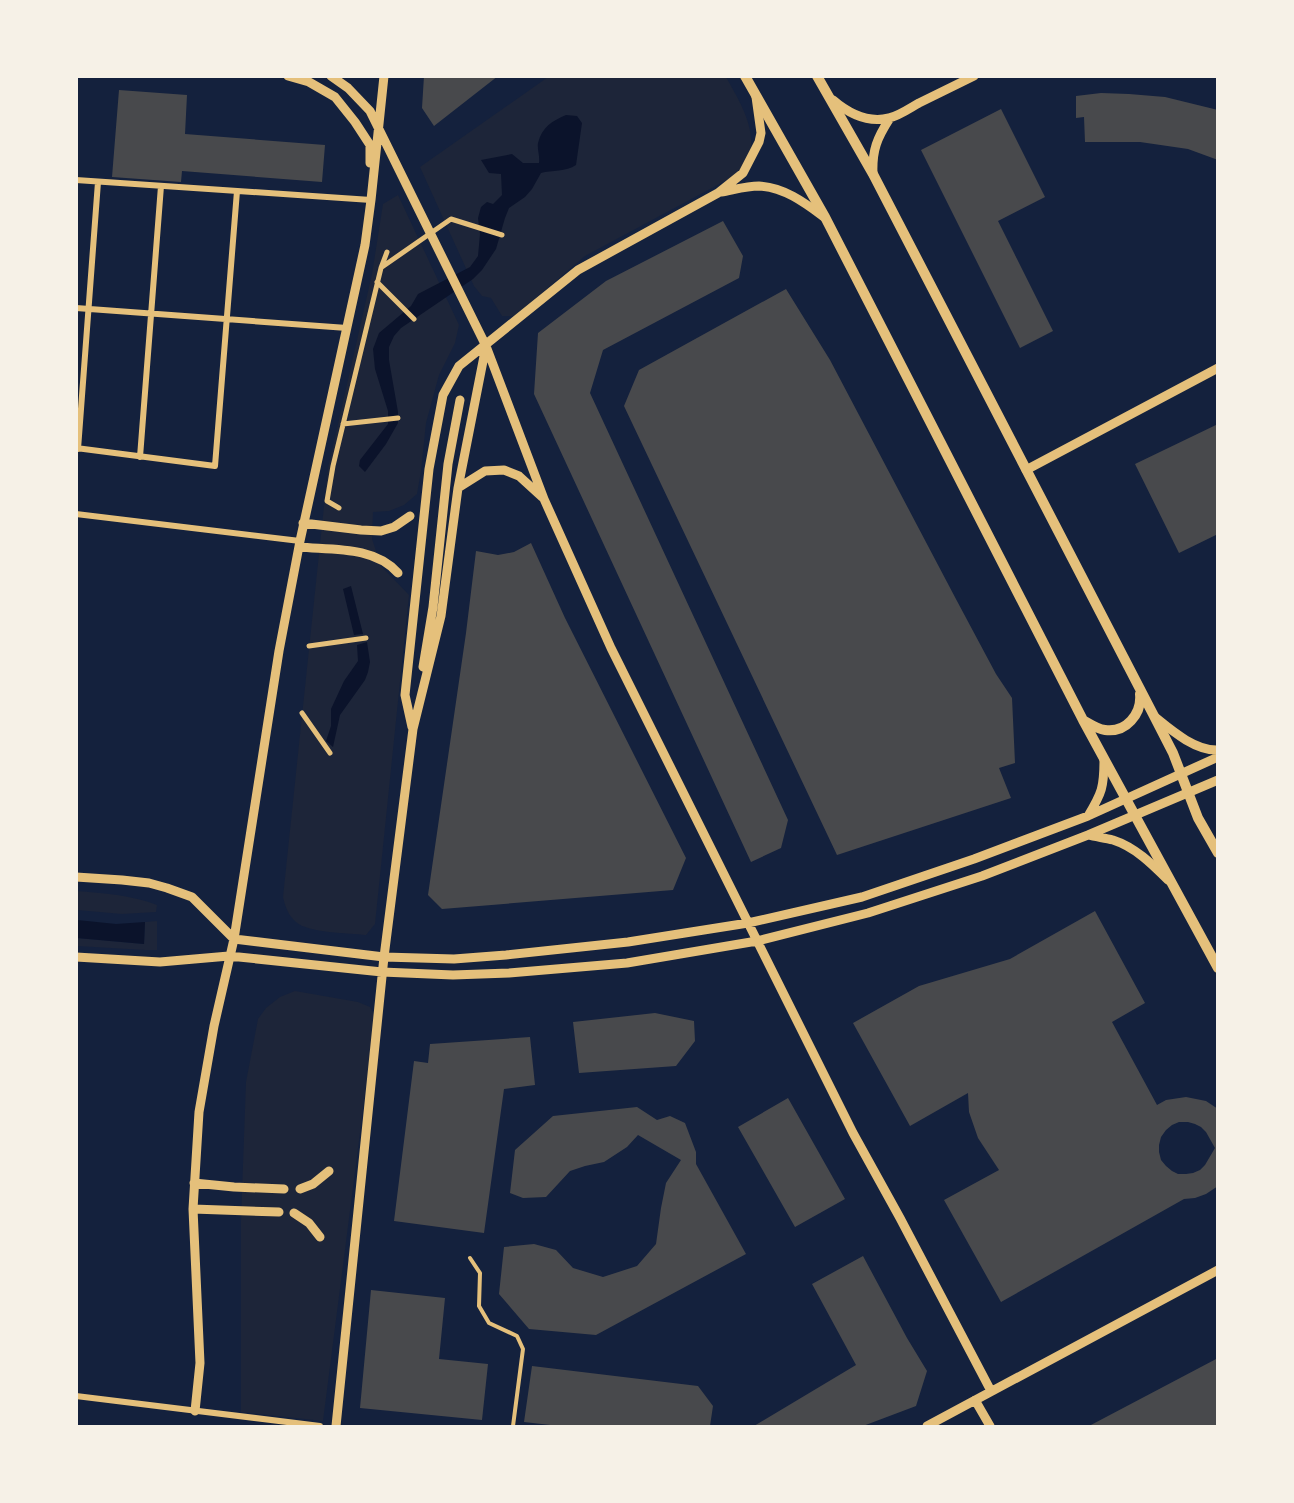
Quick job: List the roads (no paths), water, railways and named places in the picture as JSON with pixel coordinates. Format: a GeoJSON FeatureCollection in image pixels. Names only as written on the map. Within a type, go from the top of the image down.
{"type":"FeatureCollection","features":[{"type":"Feature","properties":{"kind":"main road"},"geometry":{"type":"LineString","coordinates":[[745,76],[825,217],[1083,720],[1218,968]]}},
{"type":"Feature","properties":{"kind":"main road"},"geometry":{"type":"LineString","coordinates":[[817,76],[873,174],[1154,716],[1173,753],[1198,818],[1218,853]]}},
{"type":"Feature","properties":{"kind":"main road"},"geometry":{"type":"LineString","coordinates":[[1083,720],[1096,728],[1116,731],[1134,718],[1141,700],[1140,690]]}},
{"type":"Feature","properties":{"kind":"street"},"geometry":{"type":"LineString","coordinates":[[288,76],[309,82],[335,97],[356,122],[370,146],[371,200]]}},
{"type":"Feature","properties":{"kind":"street"},"geometry":{"type":"LineString","coordinates":[[331,76],[348,88],[370,111],[486,345],[544,499],[610,648],[853,1133],[991,1391]]}},
{"type":"Feature","properties":{"kind":"street"},"geometry":{"type":"LineString","coordinates":[[195,1411],[200,1363],[193,1209],[199,1112],[214,1026],[234,939],[279,651],[303,522],[365,245],[384,76]]}},
{"type":"Feature","properties":{"kind":"street"},"geometry":{"type":"LineString","coordinates":[[828,97],[845,111],[858,116],[890,118],[974,76]]}},
{"type":"Feature","properties":{"kind":"street"},"geometry":{"type":"LineString","coordinates":[[413,729],[405,695],[429,469],[443,395],[459,366],[578,270],[718,193],[743,172],[759,142],[761,133],[756,97]]}},
{"type":"Feature","properties":{"kind":"street"},"geometry":{"type":"LineString","coordinates":[[873,174],[872,159],[875,146],[890,118]]}},
{"type":"Feature","properties":{"kind":"street"},"geometry":{"type":"LineString","coordinates":[[76,180],[371,200]]}},
{"type":"Feature","properties":{"kind":"street"},"geometry":{"type":"LineString","coordinates":[[98,182],[77,448],[215,466],[237,191]]}},
{"type":"Feature","properties":{"kind":"street"},"geometry":{"type":"LineString","coordinates":[[140,457],[160,186]]}},
{"type":"Feature","properties":{"kind":"street"},"geometry":{"type":"LineString","coordinates":[[718,193],[762,186],[789,194],[825,217]]}},
{"type":"Feature","properties":{"kind":"street"},"geometry":{"type":"LineString","coordinates":[[381,268],[451,219],[502,235]]}},
{"type":"Feature","properties":{"kind":"street"},"geometry":{"type":"LineString","coordinates":[[339,508],[327,501],[333,466],[377,282],[387,252]]}},
{"type":"Feature","properties":{"kind":"street"},"geometry":{"type":"LineString","coordinates":[[377,282],[414,320]]}},
{"type":"Feature","properties":{"kind":"street"},"geometry":{"type":"LineString","coordinates":[[76,308],[347,327]]}},
{"type":"Feature","properties":{"kind":"street"},"geometry":{"type":"LineString","coordinates":[[413,729],[441,616],[458,488],[486,345]]}},
{"type":"Feature","properties":{"kind":"street"},"geometry":{"type":"LineString","coordinates":[[1026,470],[1218,368]]}},
{"type":"Feature","properties":{"kind":"street"},"geometry":{"type":"LineString","coordinates":[[336,1426],[382,972],[413,729],[433,606],[448,465],[460,400]]}},
{"type":"Feature","properties":{"kind":"street"},"geometry":{"type":"LineString","coordinates":[[343,424],[398,418]]}},
{"type":"Feature","properties":{"kind":"street"},"geometry":{"type":"LineString","coordinates":[[458,488],[485,471],[504,470],[519,476],[544,499]]}},
{"type":"Feature","properties":{"kind":"street"},"geometry":{"type":"LineString","coordinates":[[76,514],[360,552],[378,557],[398,573]]}},
{"type":"Feature","properties":{"kind":"street"},"geometry":{"type":"LineString","coordinates":[[303,522],[381,531],[410,516]]}},
{"type":"Feature","properties":{"kind":"street"},"geometry":{"type":"LineString","coordinates":[[309,646],[366,638]]}},
{"type":"Feature","properties":{"kind":"street"},"geometry":{"type":"LineString","coordinates":[[302,713],[330,753]]}},
{"type":"Feature","properties":{"kind":"street"},"geometry":{"type":"LineString","coordinates":[[1154,716],[1178,735],[1198,746],[1213,751],[1218,750]]}},
{"type":"Feature","properties":{"kind":"street"},"geometry":{"type":"LineString","coordinates":[[76,877],[150,883],[192,897],[234,939],[384,957],[454,959],[506,955],[628,942],[748,923],[862,897],[974,859],[1088,816],[1218,756]]}},
{"type":"Feature","properties":{"kind":"street"},"geometry":{"type":"LineString","coordinates":[[1088,816],[1104,783],[1104,759]]}},
{"type":"Feature","properties":{"kind":"street"},"geometry":{"type":"LineString","coordinates":[[76,957],[160,962],[229,956],[382,972],[453,975],[509,973],[627,963],[757,941],[868,913],[982,876],[1088,836],[1218,780]]}},
{"type":"Feature","properties":{"kind":"street"},"geometry":{"type":"LineString","coordinates":[[1088,836],[1114,840],[1135,851],[1151,863],[1172,885]]}},
{"type":"Feature","properties":{"kind":"street"},"geometry":{"type":"LineString","coordinates":[[300,1189],[313,1184],[329,1171]]}},
{"type":"Feature","properties":{"kind":"street"},"geometry":{"type":"LineString","coordinates":[[194,1183],[284,1189]]}},
{"type":"Feature","properties":{"kind":"street"},"geometry":{"type":"LineString","coordinates":[[193,1209],[279,1212]]}},
{"type":"Feature","properties":{"kind":"street"},"geometry":{"type":"LineString","coordinates":[[294,1213],[309,1223],[320,1237]]}},
{"type":"Feature","properties":{"kind":"street"},"geometry":{"type":"LineString","coordinates":[[927,1426],[938,1424],[991,1391],[1218,1270]]}},
{"type":"Feature","properties":{"kind":"street"},"geometry":{"type":"LineString","coordinates":[[76,1396],[320,1426]]}},
{"type":"Feature","properties":{"kind":"street"},"geometry":{"type":"LineString","coordinates":[[975,1400],[990,1426]]}},
{"type":"Feature","properties":{"kind":"lane"},"geometry":{"type":"LineString","coordinates":[[470,1258],[480,1273],[479,1306],[489,1323],[517,1336],[523,1349],[513,1426]]}}]}
